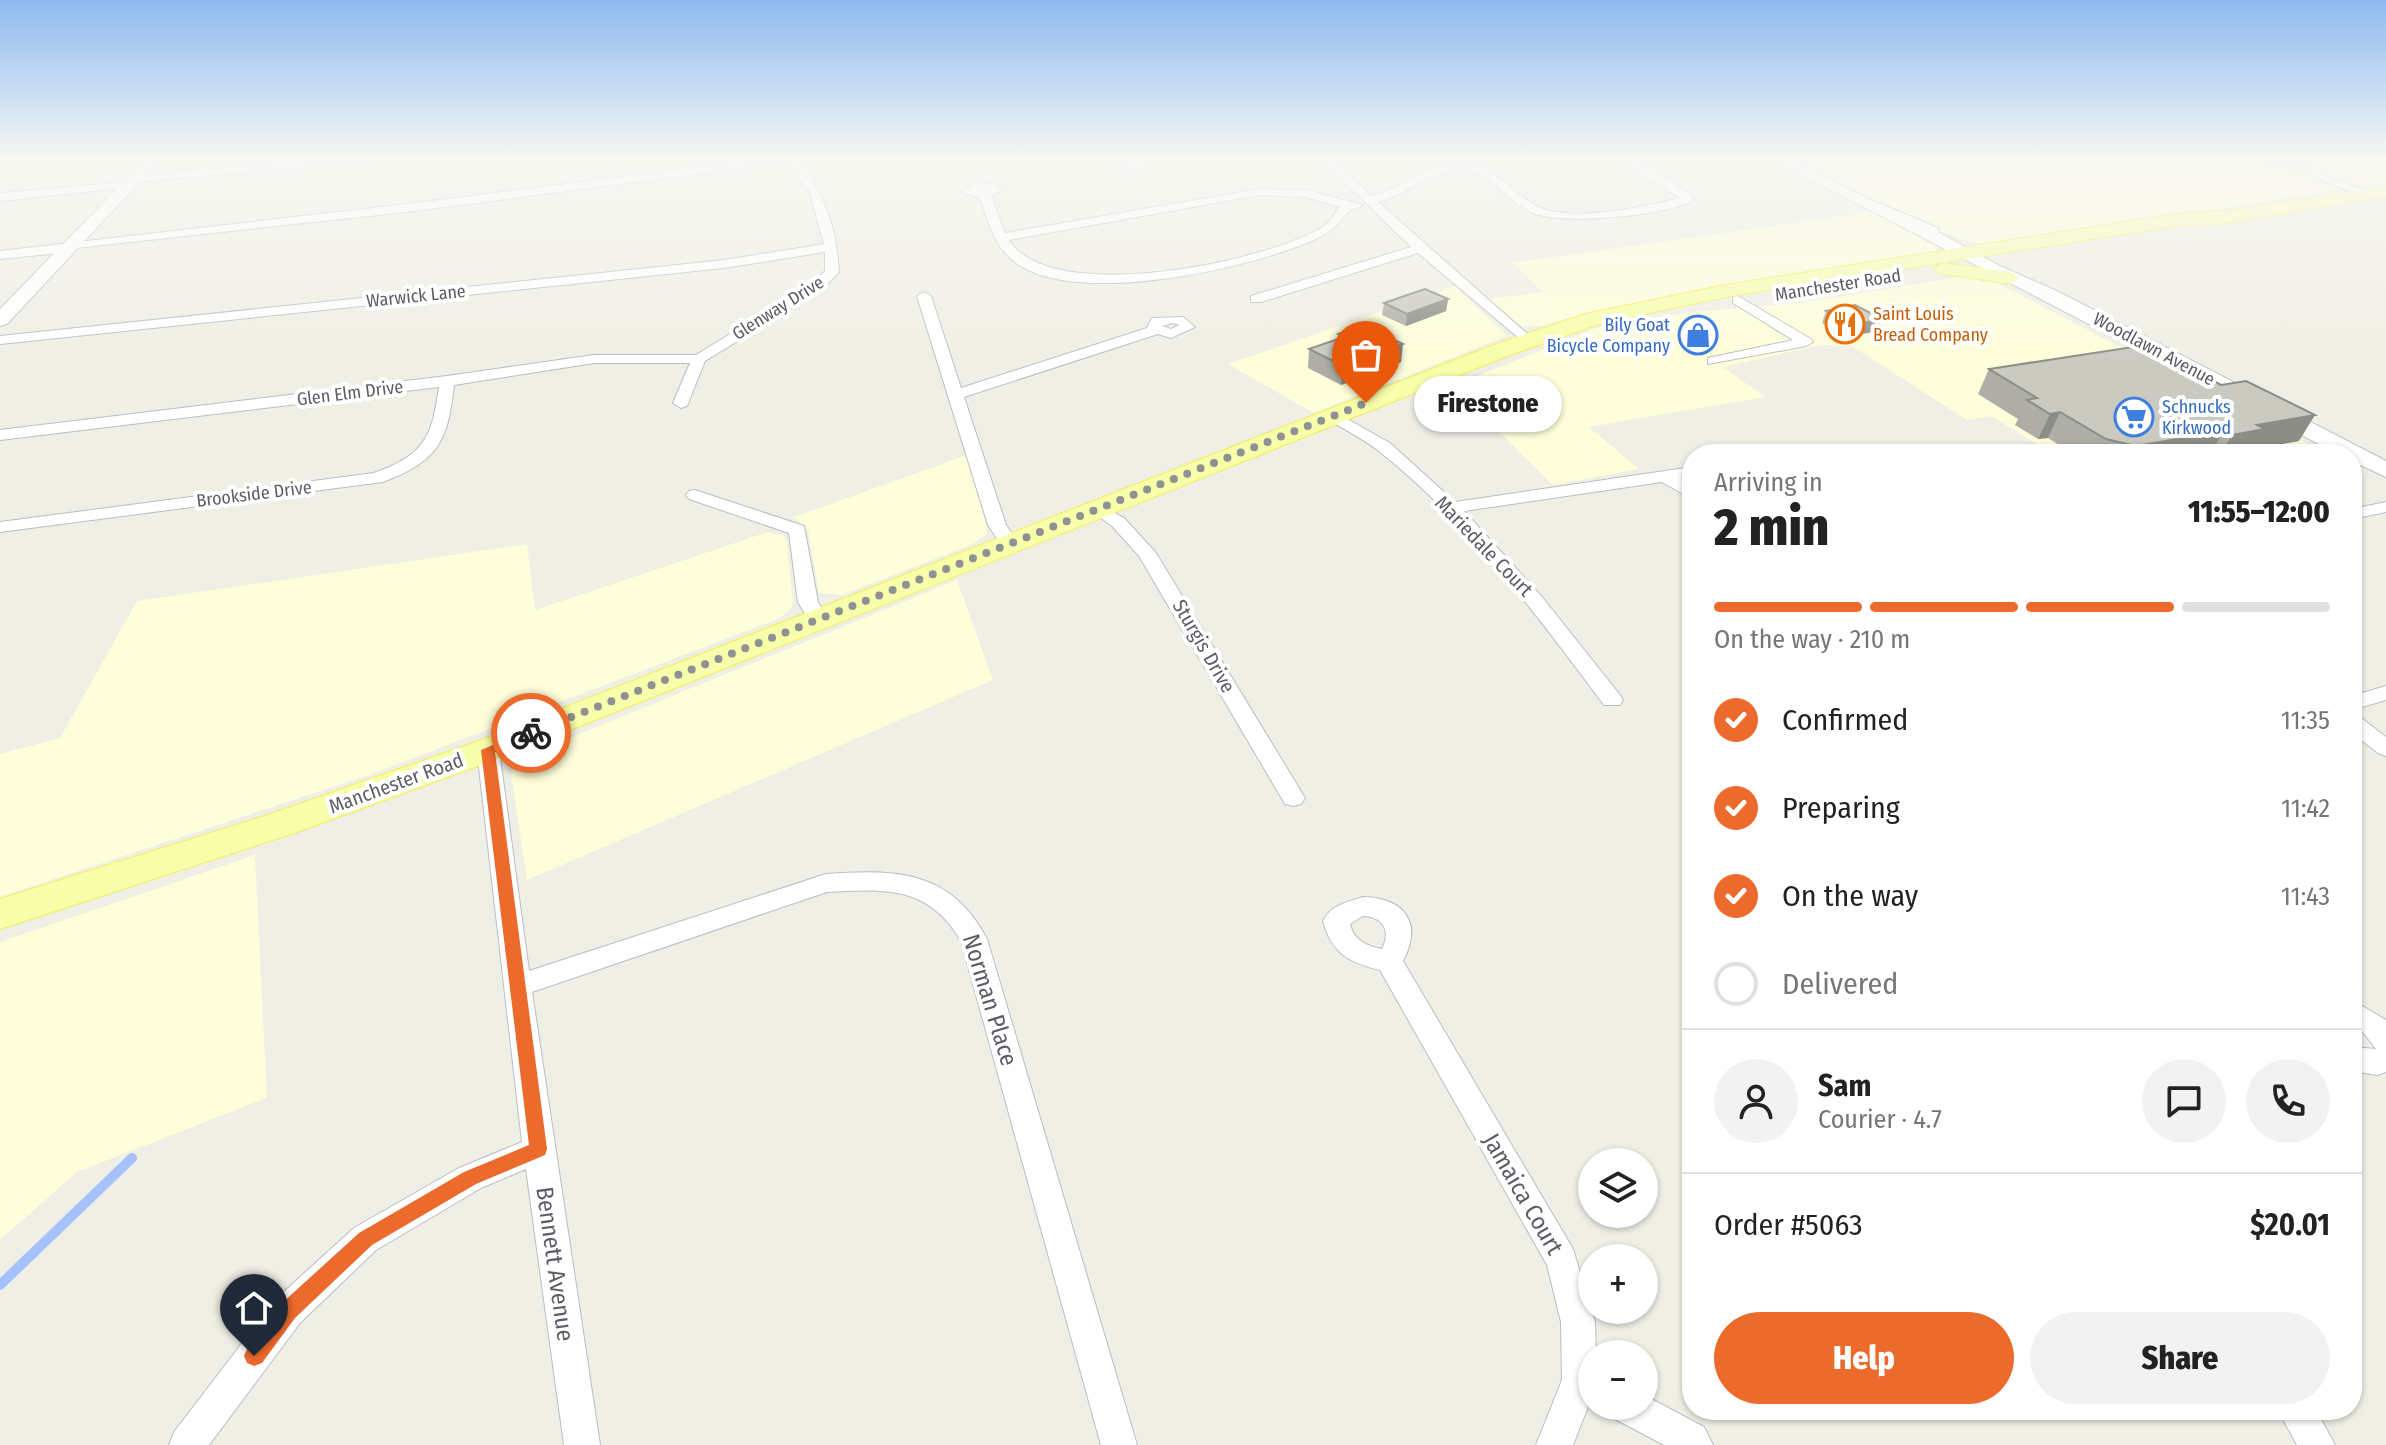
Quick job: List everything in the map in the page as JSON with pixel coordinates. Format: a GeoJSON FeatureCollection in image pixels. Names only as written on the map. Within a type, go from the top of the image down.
{"type":"FeatureCollection","features":[{"type":"Feature","properties":{"kind":"main road","name":"Manchester Road"},"geometry":{"type":"LineString","coordinates":[[0,914],[281,824],[488,750],[1333,416],[1527,341],[1593,319],[1939,251],[1978,257],[2202,226]]}},
{"type":"Feature","properties":{"kind":"main road","name":"Manchester Road"},"geometry":{"type":"LineString","coordinates":[[1685,302],[1738,300],[1939,251]]}},
{"type":"Feature","properties":{"kind":"main road"},"geometry":{"type":"LineString","coordinates":[[1939,251],[2017,251],[2015,277],[1981,272],[1939,251]]}},
{"type":"Feature","properties":{"kind":"street"},"geometry":{"type":"LineString","coordinates":[[0,320],[90,226]]}},
{"type":"Feature","properties":{"kind":"street"},"geometry":{"type":"LineString","coordinates":[[0,255],[243,226]]}},
{"type":"Feature","properties":{"kind":"street","name":"Glenway Drive"},"geometry":{"type":"LineString","coordinates":[[699,359],[826,280],[832,272],[831,247],[825,226]]}},
{"type":"Feature","properties":{"kind":"street"},"geometry":{"type":"LineString","coordinates":[[998,226],[1016,256],[1056,275],[1111,280],[1146,278],[1258,253],[1312,237],[1330,226]]}},
{"type":"Feature","properties":{"kind":"street"},"geometry":{"type":"LineString","coordinates":[[1003,237],[1063,226]]}},
{"type":"Feature","properties":{"kind":"street"},"geometry":{"type":"LineString","coordinates":[[1398,226],[1527,341]]}},
{"type":"Feature","properties":{"kind":"street","name":"Woodlawn Avenue"},"geometry":{"type":"LineString","coordinates":[[1915,226],[1939,251],[1978,257],[2336,444]]}},
{"type":"Feature","properties":{"kind":"street","name":"Warwick Lane"},"geometry":{"type":"LineString","coordinates":[[0,340],[724,264],[831,247]]}},
{"type":"Feature","properties":{"kind":"street"},"geometry":{"type":"LineString","coordinates":[[1256,299],[1420,248]]}},
{"type":"Feature","properties":{"kind":"street"},"geometry":{"type":"LineString","coordinates":[[924,296],[997,525],[1010,544]]}},
{"type":"Feature","properties":{"kind":"street"},"geometry":{"type":"LineString","coordinates":[[1713,361],[1806,342],[1738,300]]}},
{"type":"Feature","properties":{"kind":"street"},"geometry":{"type":"LineString","coordinates":[[956,395],[1156,330]]}},
{"type":"Feature","properties":{"kind":"street","name":"Glen Elm Drive"},"geometry":{"type":"LineString","coordinates":[[0,435],[447,381],[594,359],[699,359]]}},
{"type":"Feature","properties":{"kind":"street"},"geometry":{"type":"LineString","coordinates":[[681,403],[699,359]]}},
{"type":"Feature","properties":{"kind":"street","name":"Brookside Drive"},"geometry":{"type":"LineString","coordinates":[[0,527],[388,474],[411,467],[428,451],[438,433],[447,381]]}},
{"type":"Feature","properties":{"kind":"street","name":"Mariedale Court"},"geometry":{"type":"LineString","coordinates":[[1333,416],[1389,450],[1450,508],[1535,599],[1612,700]]}},
{"type":"Feature","properties":{"kind":"street","name":"Woodlawn Avenue"},"geometry":{"type":"LineString","coordinates":[[2362,458],[2386,470]]}},
{"type":"Feature","properties":{"kind":"street"},"geometry":{"type":"LineString","coordinates":[[1450,508],[1682,473]]}},
{"type":"Feature","properties":{"kind":"street"},"geometry":{"type":"LineString","coordinates":[[1664,475],[1682,487]]}},
{"type":"Feature","properties":{"kind":"street"},"geometry":{"type":"LineString","coordinates":[[695,495],[798,530],[808,602],[818,620]]}},
{"type":"Feature","properties":{"kind":"street"},"geometry":{"type":"LineString","coordinates":[[2362,512],[2386,507]]}},
{"type":"Feature","properties":{"kind":"street","name":"Sturgis Drive"},"geometry":{"type":"LineString","coordinates":[[1098,509],[1118,522],[1147,553],[1293,798]]}},
{"type":"Feature","properties":{"kind":"street"},"geometry":{"type":"LineString","coordinates":[[2362,710],[2386,693]]}},
{"type":"Feature","properties":{"kind":"street"},"geometry":{"type":"LineString","coordinates":[[2362,723],[2386,748]]}},
{"type":"Feature","properties":{"kind":"street","name":"Bennett Avenue"},"geometry":{"type":"LineString","coordinates":[[488,750],[538,1149],[582,1445]]}},
{"type":"Feature","properties":{"kind":"street","name":"Norman Place"},"geometry":{"type":"LineString","coordinates":[[517,986],[826,883],[878,879],[908,884],[942,899],[962,915],[974,939],[1119,1445]]}},
{"type":"Feature","properties":{"kind":"street","name":"Jamaica Court"},"geometry":{"type":"LineString","coordinates":[[1389,961],[1562,1260],[1580,1340]]}},
{"type":"Feature","properties":{"kind":"street"},"geometry":{"type":"LineString","coordinates":[[2362,1017],[2372,1023],[2386,1041]]}},
{"type":"Feature","properties":{"kind":"street"},"geometry":{"type":"LineString","coordinates":[[2362,1061],[2377,1063],[2386,1058]]}},
{"type":"Feature","properties":{"kind":"street"},"geometry":{"type":"LineString","coordinates":[[187,1445],[288,1311],[365,1239],[470,1178],[538,1149]]}},
{"type":"Feature","properties":{"kind":"street","name":"Jamaica Court"},"geometry":{"type":"LineString","coordinates":[[1555,1444],[1578,1395]]}},
{"type":"Feature","properties":{"kind":"street"},"geometry":{"type":"LineString","coordinates":[[1652,1420],[1695,1445]]}},
{"type":"Feature","properties":{"kind":"street"},"geometry":{"type":"LineString","coordinates":[[2302,1420],[2317,1445]]}},
{"type":"Feature","properties":{"kind":"shaded area"},"geometry":{"type":"Polygon","coordinates":[[[1770,226],[1901,226],[1936,246],[1935,251],[1928,255],[1605,309],[1541,326],[1521,326],[1511,321],[1487,299],[1543,292],[1512,263],[1770,226]]]}},
{"type":"Feature","properties":{"kind":"shaded area"},"geometry":{"type":"Polygon","coordinates":[[[1927,226],[2111,226],[2010,243],[1977,243],[1927,226]]]}},
{"type":"Feature","properties":{"kind":"shaded area"},"geometry":{"type":"Polygon","coordinates":[[[1967,276],[1999,284],[2308,444],[2037,444],[1992,416],[1967,420],[1852,346],[1820,345],[1723,367],[1765,397],[1589,427],[1639,469],[1553,485],[1452,386],[1596,328],[1691,312],[1798,303],[1967,276]]]}},
{"type":"Feature","properties":{"kind":"shaded area"},"geometry":{"type":"Polygon","coordinates":[[[1455,286],[1507,336],[1314,413],[1228,364],[1455,286]]]}},
{"type":"Feature","properties":{"kind":"shaded area"},"geometry":{"type":"Polygon","coordinates":[[[967,455],[987,528],[985,536],[973,544],[842,595],[819,593],[808,530],[794,517],[967,455]]]}},
{"type":"Feature","properties":{"kind":"shaded area"},"geometry":{"type":"Polygon","coordinates":[[[768,532],[784,536],[787,542],[793,604],[778,619],[372,774],[0,897],[0,754],[60,738],[137,601],[527,544],[535,610],[768,532]]]}},
{"type":"Feature","properties":{"kind":"shaded area"},"geometry":{"type":"Polygon","coordinates":[[[957,580],[993,680],[527,880],[511,773],[520,758],[957,580]]]}},
{"type":"Feature","properties":{"kind":"shaded area"},"geometry":{"type":"Polygon","coordinates":[[[255,855],[267,1098],[77,1172],[0,1240],[0,942],[255,855]]]}},
{"type":"Feature","properties":{"kind":"building"},"geometry":{"type":"Polygon","coordinates":[[[1425,289],[1448,299],[1407,314],[1384,303],[1425,289]]]}},
{"type":"Feature","properties":{"kind":"building"},"geometry":{"type":"Polygon","coordinates":[[[1855,305],[1882,319],[1852,325],[1826,311],[1855,305]]]}},
{"type":"Feature","properties":{"kind":"building"},"geometry":{"type":"Polygon","coordinates":[[[1361,325],[1403,344],[1343,366],[1309,349],[1344,337],[1338,334],[1361,325]]]}},
{"type":"Feature","properties":{"kind":"building"},"geometry":{"type":"Polygon","coordinates":[[[2146,345],[2221,385],[2246,381],[2315,415],[2257,425],[2265,429],[2232,435],[2224,431],[2148,444],[2127,444],[2106,439],[2060,412],[2050,414],[2027,400],[2037,398],[1989,369],[2146,345]]]}},
{"type":"Feature","properties":{"kind":"waterway"},"geometry":{"type":"LineString","coordinates":[[0,1285],[132,1158]]}},
{"type":"Feature","properties":{"kind":"way so far"},"geometry":{"type":"LineString","coordinates":[[531,733],[1366,403]]}},
{"type":"Feature","properties":{"kind":"place","name":"Saint Louis Bread Company"},"geometry":{"type":"Point","coordinates":[1845,324]}},
{"type":"Feature","properties":{"kind":"place","name":"Bily Goat Bicycle Company"},"geometry":{"type":"Point","coordinates":[1698,335]}},
{"type":"Feature","properties":{"kind":"place","name":"Firestone"},"geometry":{"type":"Point","coordinates":[1366,403]}},
{"type":"Feature","properties":{"kind":"place","name":"Schnucks Kirkwood"},"geometry":{"type":"Point","coordinates":[2134,417]}},
{"type":"Feature","properties":{"kind":"route"},"geometry":{"type":"LineString","coordinates":[[254,1356],[288,1311],[365,1239],[470,1178],[538,1149],[488,750],[531,733]]}}]}
